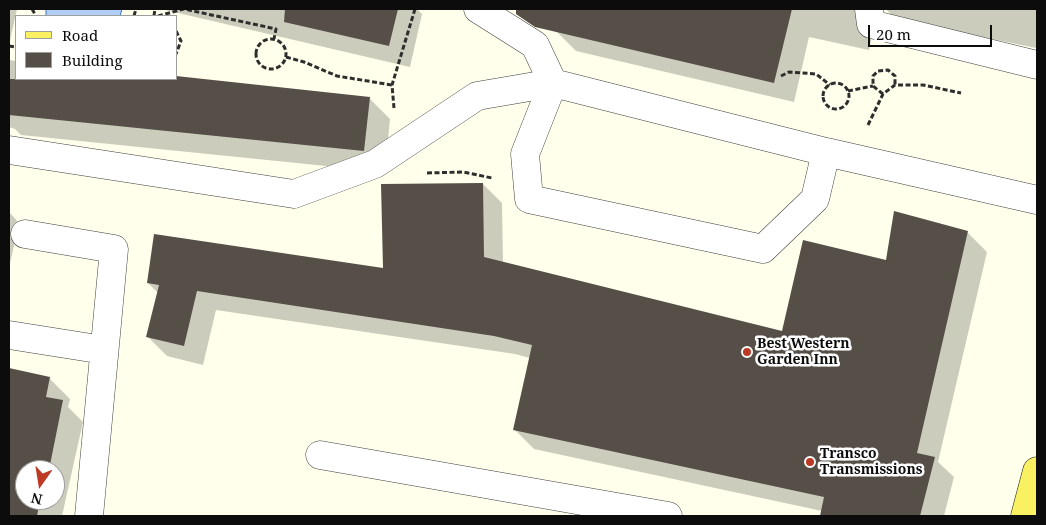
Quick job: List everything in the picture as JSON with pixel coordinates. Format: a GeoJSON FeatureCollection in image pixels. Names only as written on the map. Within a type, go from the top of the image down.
{"type":"FeatureCollection","features":[{"type":"Feature","properties":{"kind":"main road"},"geometry":{"type":"LineString","coordinates":[[1025,516],[1037,471]]}},
{"type":"Feature","properties":{"kind":"lane"},"geometry":{"type":"LineString","coordinates":[[478,9],[534,45],[553,83],[525,154],[529,199],[763,249],[815,199],[826,152]]}},
{"type":"Feature","properties":{"kind":"lane"},"geometry":{"type":"LineString","coordinates":[[869,9],[871,24],[1037,64]]}},
{"type":"Feature","properties":{"kind":"lane"},"geometry":{"type":"LineString","coordinates":[[9,150],[294,194],[375,164],[477,96],[553,83],[826,152],[1037,200]]}},
{"type":"Feature","properties":{"kind":"lane"},"geometry":{"type":"LineString","coordinates":[[26,234],[114,249],[89,516]]}},
{"type":"Feature","properties":{"kind":"lane"},"geometry":{"type":"LineString","coordinates":[[9,335],[104,350]]}},
{"type":"Feature","properties":{"kind":"lane"},"geometry":{"type":"LineString","coordinates":[[320,455],[668,516]]}},
{"type":"Feature","properties":{"kind":"path"},"geometry":{"type":"LineString","coordinates":[[160,15],[184,9],[276,29],[274,40]]}},
{"type":"Feature","properties":{"kind":"path"},"geometry":{"type":"LineString","coordinates":[[396,111],[392,103],[392,85],[415,9]]}},
{"type":"Feature","properties":{"kind":"path"},"geometry":{"type":"LineString","coordinates":[[178,35],[181,41],[178,49]]}},
{"type":"Feature","properties":{"kind":"path"},"geometry":{"type":"LineString","coordinates":[[274,40],[285,48],[286,57],[281,65],[273,69],[263,66],[257,54],[260,45],[274,40]]}},
{"type":"Feature","properties":{"kind":"path"},"geometry":{"type":"LineString","coordinates":[[286,57],[304,62],[337,76],[392,85]]}},
{"type":"Feature","properties":{"kind":"path"},"geometry":{"type":"LineString","coordinates":[[882,94],[873,86],[873,76],[878,71],[888,70],[895,76],[895,84]]}},
{"type":"Feature","properties":{"kind":"path"},"geometry":{"type":"LineString","coordinates":[[781,76],[789,72],[816,74],[830,85],[842,85],[848,91],[848,99],[844,106],[833,109],[826,104],[823,96],[830,85]]}},
{"type":"Feature","properties":{"kind":"path"},"geometry":{"type":"LineString","coordinates":[[862,160],[870,119],[882,94],[895,84],[923,85],[960,93]]}},
{"type":"Feature","properties":{"kind":"path"},"geometry":{"type":"LineString","coordinates":[[848,91],[873,86]]}},
{"type":"Feature","properties":{"kind":"path"},"geometry":{"type":"LineString","coordinates":[[425,166],[428,174],[463,172],[492,178],[529,199]]}},
{"type":"Feature","properties":{"kind":"water"},"geometry":{"type":"Polygon","coordinates":[[[46,9],[122,9],[120,15],[46,15],[46,9]]]}},
{"type":"Feature","properties":{"kind":"building"},"geometry":{"type":"Polygon","coordinates":[[[285,9],[398,9],[389,46],[284,22],[285,9]]]}},
{"type":"Feature","properties":{"kind":"building"},"geometry":{"type":"Polygon","coordinates":[[[516,9],[792,9],[774,83],[535,27],[516,14],[516,9]]]}},
{"type":"Feature","properties":{"kind":"building"},"geometry":{"type":"Polygon","coordinates":[[[178,76],[370,97],[364,151],[9,115],[9,79],[178,80],[178,76]]]}},
{"type":"Feature","properties":{"kind":"building"},"geometry":{"type":"Polygon","coordinates":[[[483,183],[484,257],[782,331],[803,240],[886,260],[894,211],[968,231],[917,453],[935,457],[920,516],[820,516],[824,497],[513,430],[532,345],[494,336],[197,291],[184,346],[146,337],[159,285],[147,283],[154,234],[383,268],[381,184],[483,183]]]}},
{"type":"Feature","properties":{"kind":"building"},"geometry":{"type":"Polygon","coordinates":[[[9,368],[50,377],[46,397],[63,400],[51,460],[15,460],[15,510],[38,510],[37,516],[9,516],[9,368]]]}},
{"type":"Feature","properties":{"kind":"place","name":"Best Western Garden Inn"},"geometry":{"type":"Point","coordinates":[747,352]}},
{"type":"Feature","properties":{"kind":"place","name":"Transco Transmissions"},"geometry":{"type":"Point","coordinates":[810,462]}}]}
